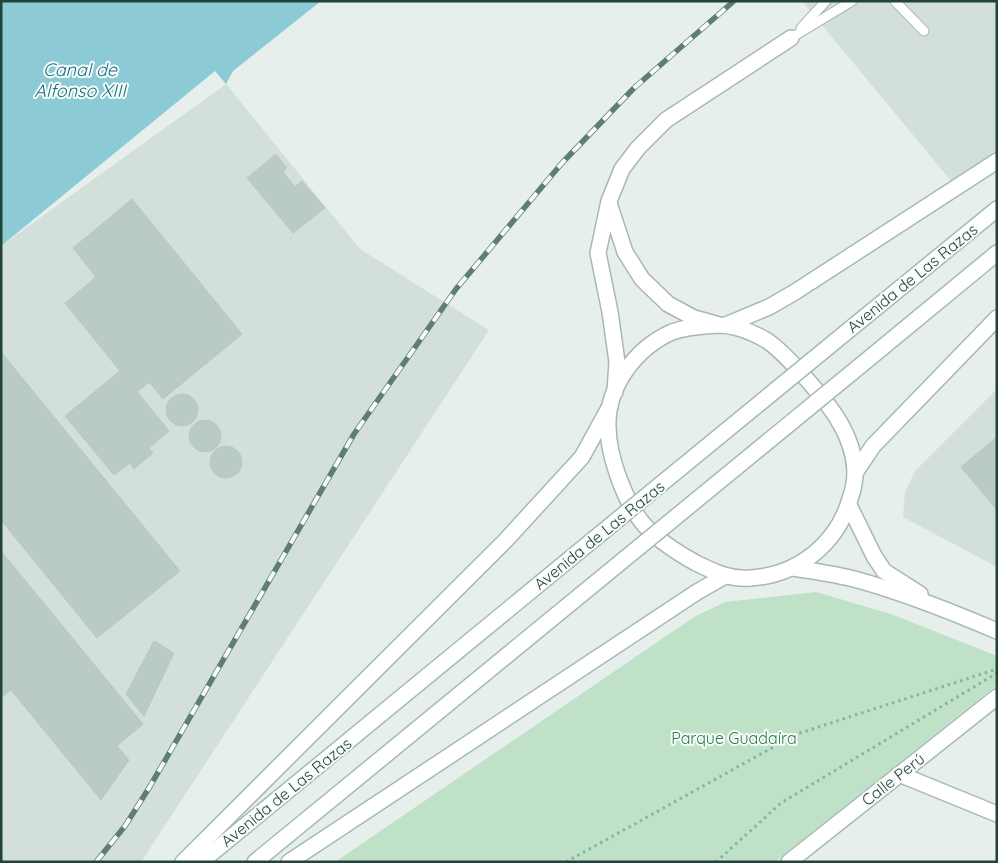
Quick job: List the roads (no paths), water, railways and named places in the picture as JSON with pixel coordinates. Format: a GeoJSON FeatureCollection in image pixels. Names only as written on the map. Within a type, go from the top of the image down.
{"type":"FeatureCollection","features":[{"type":"Feature","properties":{"kind":"main road"},"geometry":{"type":"LineString","coordinates":[[615,392],[617,362],[610,312],[598,253],[609,201],[622,169],[638,148],[666,120],[792,38]]}},
{"type":"Feature","properties":{"kind":"main road"},"geometry":{"type":"LineString","coordinates":[[182,862],[506,540],[582,457],[610,406],[626,370],[639,355],[656,341],[674,332],[692,327],[722,325],[770,307],[997,161]]}},
{"type":"Feature","properties":{"kind":"main road"},"geometry":{"type":"LineString","coordinates":[[609,201],[625,252],[642,279],[668,304],[694,318],[740,328],[765,340],[794,365],[822,396],[839,420],[847,438],[855,473]]}},
{"type":"Feature","properties":{"kind":"main road","name":"Avenida de Las Razas"},"geometry":{"type":"LineString","coordinates":[[201,862],[997,209]]}},
{"type":"Feature","properties":{"kind":"main road","name":"Avenida de Las Razas"},"geometry":{"type":"LineString","coordinates":[[255,862],[997,253]]}},
{"type":"Feature","properties":{"kind":"main road"},"geometry":{"type":"LineString","coordinates":[[610,406],[608,424],[611,455],[624,492],[641,521],[675,551],[725,576],[751,578],[782,573],[810,558],[825,546],[842,521],[849,505],[855,473],[873,446],[997,318]]}},
{"type":"Feature","properties":{"kind":"main road"},"geometry":{"type":"LineString","coordinates":[[849,505],[874,556],[884,570],[945,609]]}},
{"type":"Feature","properties":{"kind":"main road"},"geometry":{"type":"LineString","coordinates":[[793,568],[854,579],[945,609],[997,630]]}},
{"type":"Feature","properties":{"kind":"main road"},"geometry":{"type":"LineString","coordinates":[[289,862],[697,592],[725,576]]}},
{"type":"Feature","properties":{"kind":"main road","name":"Calle Perú"},"geometry":{"type":"LineString","coordinates":[[789,862],[997,697]]}},
{"type":"Feature","properties":{"kind":"main road"},"geometry":{"type":"LineString","coordinates":[[899,774],[997,814]]}},
{"type":"Feature","properties":{"kind":"lane"},"geometry":{"type":"LineString","coordinates":[[792,38],[826,1]]}},
{"type":"Feature","properties":{"kind":"lane"},"geometry":{"type":"LineString","coordinates":[[792,38],[852,1]]}},
{"type":"Feature","properties":{"kind":"lane"},"geometry":{"type":"LineString","coordinates":[[896,1],[924,32]]}},
{"type":"Feature","properties":{"kind":"water","name":"Canal de Alfonso XIII"},"geometry":{"type":"Polygon","coordinates":[[[1,1],[321,1],[233,71],[226,84],[215,71],[1,246],[1,1]]]}},
{"type":"Feature","properties":{"kind":"railway"},"geometry":{"type":"LineString","coordinates":[[96,862],[125,826],[149,788],[354,434],[456,289],[562,163],[634,88],[734,1]]}},
{"type":"Feature","properties":{"kind":"park label","name":"Parque Guadaíra"},"geometry":{"type":"Point","coordinates":[734,738]}}]}
